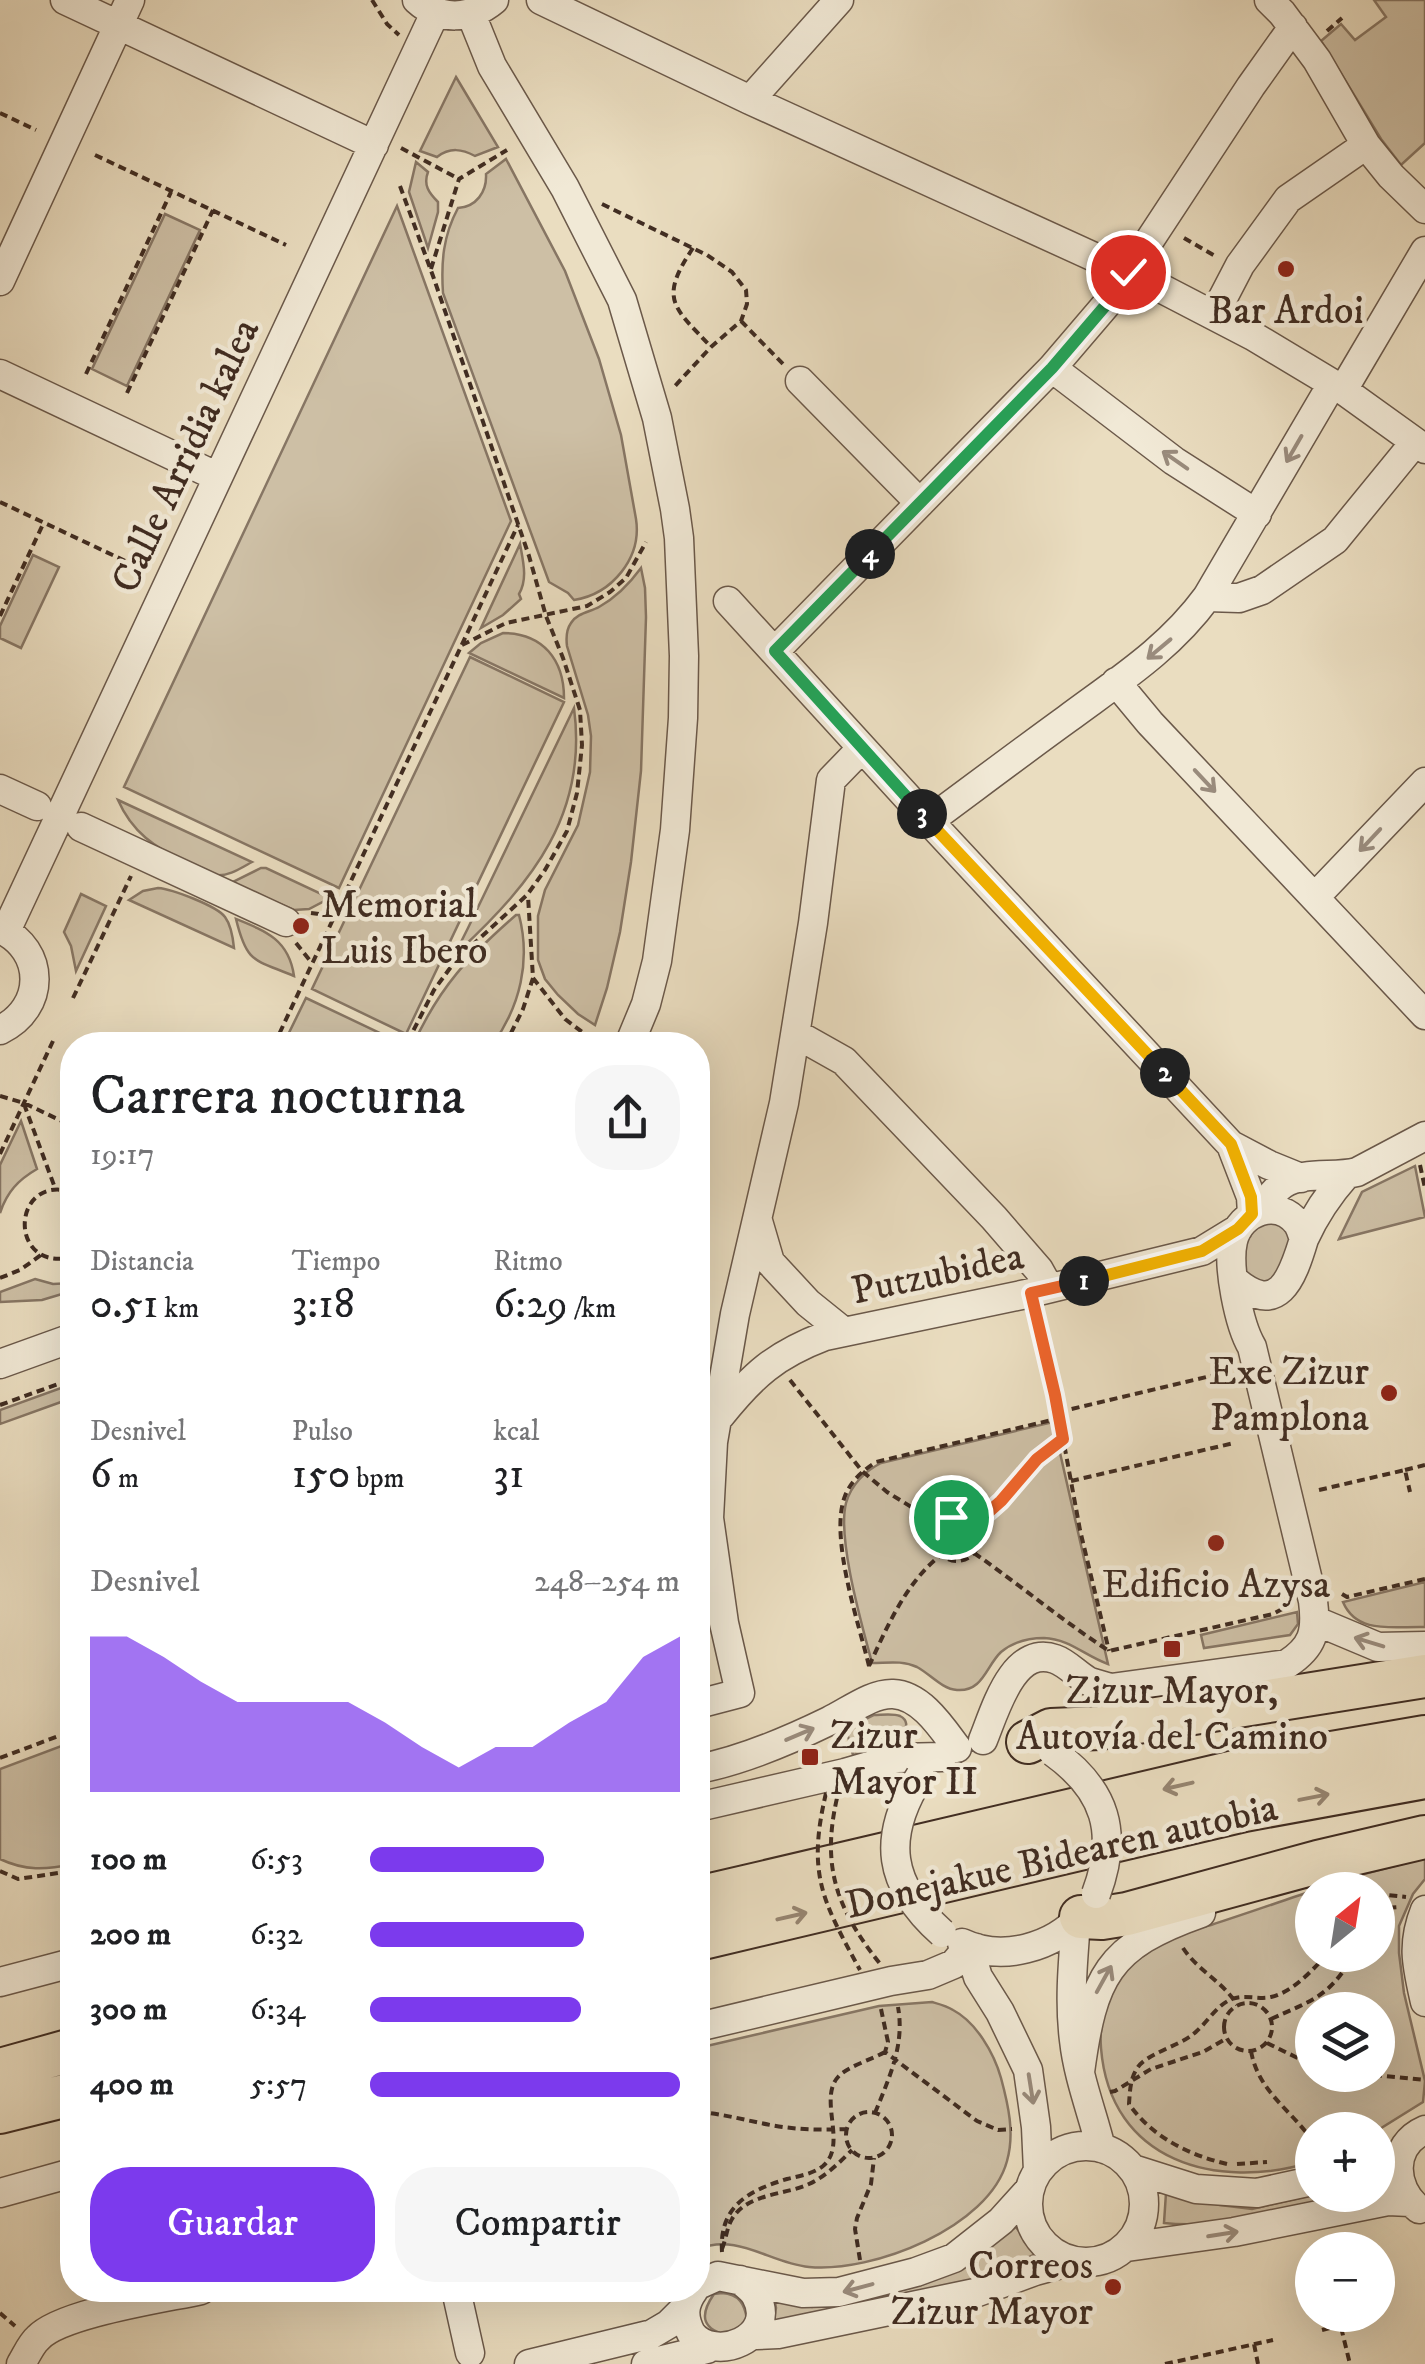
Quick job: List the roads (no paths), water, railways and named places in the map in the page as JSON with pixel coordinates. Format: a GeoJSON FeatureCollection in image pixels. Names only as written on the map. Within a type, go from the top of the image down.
{"type":"FeatureCollection","features":[{"type":"Feature","properties":{"kind":"highway"},"geometry":{"type":"LineString","coordinates":[[1040,1747],[1051,1730],[1100,1728],[1425,1676]]}},
{"type":"Feature","properties":{"kind":"highway","name":"Donejakue Bidearen autobia"},"geometry":{"type":"LineString","coordinates":[[710,1895],[1272,1763],[1425,1737]]}},
{"type":"Feature","properties":{"kind":"highway","name":"Donejakue Bidearen autobia"},"geometry":{"type":"LineString","coordinates":[[710,1936],[1244,1810],[1425,1776]]}},
{"type":"Feature","properties":{"kind":"highway"},"geometry":{"type":"LineString","coordinates":[[1084,1911],[1102,1918],[1126,1914],[1318,1862],[1425,1841]]}},
{"type":"Feature","properties":{"kind":"highway"},"geometry":{"type":"LineString","coordinates":[[0,2070],[60,2053]]}},
{"type":"Feature","properties":{"kind":"highway"},"geometry":{"type":"LineString","coordinates":[[0,2112],[60,2097]]}},
{"type":"Feature","properties":{"kind":"street"},"geometry":{"type":"LineString","coordinates":[[65,0],[124,12],[376,140]]}},
{"type":"Feature","properties":{"kind":"street"},"geometry":{"type":"LineString","coordinates":[[541,0],[1214,315],[1337,387],[1420,446],[1335,540],[1262,590],[1238,598],[1206,597]]}},
{"type":"Feature","properties":{"kind":"street"},"geometry":{"type":"LineString","coordinates":[[750,100],[839,0]]}},
{"type":"Feature","properties":{"kind":"street"},"geometry":{"type":"LineString","coordinates":[[1269,0],[1317,60],[1366,146],[1425,209]]}},
{"type":"Feature","properties":{"kind":"street"},"geometry":{"type":"LineString","coordinates":[[426,7],[454,16],[482,7],[492,66],[565,188],[622,300],[657,418],[679,538],[684,656],[682,718],[675,830],[657,960],[646,1004],[623,1032]]}},
{"type":"Feature","properties":{"kind":"street","name":"Calle Arridia kalea"},"geometry":{"type":"LineString","coordinates":[[3,930],[376,140],[426,7]]}},
{"type":"Feature","properties":{"kind":"street"},"geometry":{"type":"LineString","coordinates":[[0,280],[124,12]]}},
{"type":"Feature","properties":{"kind":"street"},"geometry":{"type":"LineString","coordinates":[[775,651],[1052,368],[1111,299],[1293,27]]}},
{"type":"Feature","properties":{"kind":"street"},"geometry":{"type":"LineString","coordinates":[[1214,315],[1240,264],[1288,199],[1366,146]]}},
{"type":"Feature","properties":{"kind":"street"},"geometry":{"type":"LineString","coordinates":[[929,821],[1159,650],[1186,625],[1337,387],[1414,295],[1425,251]]}},
{"type":"Feature","properties":{"kind":"street"},"geometry":{"type":"LineString","coordinates":[[1052,368],[1174,460],[1257,514]]}},
{"type":"Feature","properties":{"kind":"street"},"geometry":{"type":"LineString","coordinates":[[0,374],[218,477]]}},
{"type":"Feature","properties":{"kind":"street"},"geometry":{"type":"LineString","coordinates":[[797,378],[920,503]]}},
{"type":"Feature","properties":{"kind":"street"},"geometry":{"type":"LineString","coordinates":[[728,601],[1231,1144],[1269,1166],[1301,1178],[1346,1175],[1422,1148]]}},
{"type":"Feature","properties":{"kind":"street"},"geometry":{"type":"LineString","coordinates":[[1116,682],[1425,1015]]}},
{"type":"Feature","properties":{"kind":"street"},"geometry":{"type":"LineString","coordinates":[[710,1499],[713,1442],[735,1314],[796,1034],[831,780],[862,748]]}},
{"type":"Feature","properties":{"kind":"street"},"geometry":{"type":"LineString","coordinates":[[1315,897],[1425,782]]}},
{"type":"Feature","properties":{"kind":"street"},"geometry":{"type":"LineString","coordinates":[[0,789],[36,806]]}},
{"type":"Feature","properties":{"kind":"street"},"geometry":{"type":"LineString","coordinates":[[81,827],[286,922]]}},
{"type":"Feature","properties":{"kind":"street"},"geometry":{"type":"LineString","coordinates":[[0,1030],[24,1012],[35,983],[28,953],[3,930]]}},
{"type":"Feature","properties":{"kind":"street"},"geometry":{"type":"LineString","coordinates":[[796,1034],[844,1062],[994,1218],[1039,1270],[1040,1291]]}},
{"type":"Feature","properties":{"kind":"street"},"geometry":{"type":"LineString","coordinates":[[1084,1911],[1059,1935],[1040,1944],[998,1951],[973,1947],[942,1933],[920,1914],[904,1889],[896,1860],[896,1830],[904,1802],[920,1776],[960,1748],[1020,1664],[1039,1656],[1057,1659],[1088,1681],[1112,1688],[1287,1664],[1304,1653],[1316,1621],[1313,1601],[1252,1347],[1243,1332],[1232,1273],[1233,1242],[1250,1218],[1251,1197],[1231,1144]]}},
{"type":"Feature","properties":{"kind":"street"},"geometry":{"type":"LineString","coordinates":[[1302,1234],[1346,1175]]}},
{"type":"Feature","properties":{"kind":"street"},"geometry":{"type":"LineString","coordinates":[[1252,1347],[1298,1259],[1304,1190],[1301,1178]]}},
{"type":"Feature","properties":{"kind":"street","name":"Putzubidea"},"geometry":{"type":"LineString","coordinates":[[717,1420],[745,1384],[798,1346],[825,1336],[1040,1291],[1202,1251],[1250,1218],[1284,1184],[1301,1178]]}},
{"type":"Feature","properties":{"kind":"street"},"geometry":{"type":"LineString","coordinates":[[1250,1218],[1284,1212],[1298,1224],[1302,1234]]}},
{"type":"Feature","properties":{"kind":"street"},"geometry":{"type":"LineString","coordinates":[[758,1220],[770,1262],[844,1332]]}},
{"type":"Feature","properties":{"kind":"street"},"geometry":{"type":"LineString","coordinates":[[1202,1251],[1232,1273],[1248,1292],[1268,1297],[1279,1291]]}},
{"type":"Feature","properties":{"kind":"street"},"geometry":{"type":"LineString","coordinates":[[0,1364],[60,1342]]}},
{"type":"Feature","properties":{"kind":"street"},"geometry":{"type":"LineString","coordinates":[[710,1525],[724,1623],[740,1693],[710,1701]]}},
{"type":"Feature","properties":{"kind":"street"},"geometry":{"type":"LineString","coordinates":[[1316,1621],[1378,1647],[1425,1646]]}},
{"type":"Feature","properties":{"kind":"street"},"geometry":{"type":"LineString","coordinates":[[1010,1680],[1012,1714],[1040,1747]]}},
{"type":"Feature","properties":{"kind":"street"},"geometry":{"type":"LineString","coordinates":[[710,1765],[781,1742],[875,1698],[893,1694],[913,1700],[960,1748]]}},
{"type":"Feature","properties":{"kind":"street"},"geometry":{"type":"LineString","coordinates":[[710,1804],[896,1758],[1003,1738],[1040,1747],[1075,1768],[1092,1789],[1104,1814],[1108,1841],[1106,1869],[1084,1911],[1071,1977],[1074,2041],[1101,2148]]}},
{"type":"Feature","properties":{"kind":"street"},"geometry":{"type":"LineString","coordinates":[[1080,2072],[1096,1992],[1111,1964],[1161,1927],[1425,1841]]}},
{"type":"Feature","properties":{"kind":"street"},"geometry":{"type":"LineString","coordinates":[[1425,1910],[1416,1938],[1416,1957],[1425,2002]]}},
{"type":"Feature","properties":{"kind":"street"},"geometry":{"type":"LineString","coordinates":[[710,2024],[928,1975],[954,1964],[973,1947]]}},
{"type":"Feature","properties":{"kind":"street"},"geometry":{"type":"LineString","coordinates":[[973,1947],[978,1977],[1028,2070],[1036,2126],[1028,2212],[1034,2231],[1050,2250],[1072,2261]]}},
{"type":"Feature","properties":{"kind":"street"},"geometry":{"type":"LineString","coordinates":[[0,1982],[60,1965]]}},
{"type":"Feature","properties":{"kind":"street"},"geometry":{"type":"LineString","coordinates":[[928,1975],[978,1994],[1000,2012]]}},
{"type":"Feature","properties":{"kind":"street"},"geometry":{"type":"LineString","coordinates":[[1395,2157],[1425,2130]]}},
{"type":"Feature","properties":{"kind":"street"},"geometry":{"type":"LineString","coordinates":[[646,2364],[733,2352],[778,2334],[975,2293],[1072,2261],[1094,2262],[1116,2256],[1140,2230],[1145,2212],[1144,2191],[1133,2169],[1115,2153],[1101,2148],[1071,2148],[1051,2158],[1001,2221],[954,2258],[839,2292],[803,2293],[710,2281]]}},
{"type":"Feature","properties":{"kind":"street"},"geometry":{"type":"LineString","coordinates":[[1133,2169],[1196,2189],[1258,2193],[1295,2185]]}},
{"type":"Feature","properties":{"kind":"street"},"geometry":{"type":"LineString","coordinates":[[0,2193],[60,2176]]}},
{"type":"Feature","properties":{"kind":"street"},"geometry":{"type":"LineString","coordinates":[[1395,2176],[1417,2207]]}},
{"type":"Feature","properties":{"kind":"street"},"geometry":{"type":"LineString","coordinates":[[1127,2247],[1234,2232],[1388,2201],[1417,2207]]}},
{"type":"Feature","properties":{"kind":"street"},"geometry":{"type":"LineString","coordinates":[[710,2281],[756,2294],[762,2310],[761,2320],[733,2352]]}},
{"type":"Feature","properties":{"kind":"street"},"geometry":{"type":"LineString","coordinates":[[21,2364],[38,2337],[57,2325],[79,2316],[145,2302]]}},
{"type":"Feature","properties":{"kind":"street"},"geometry":{"type":"LineString","coordinates":[[459,2302],[470,2354]]}},
{"type":"Feature","properties":{"kind":"street"},"geometry":{"type":"LineString","coordinates":[[530,2364],[652,2334],[669,2324],[689,2302]]}},
{"type":"Feature","properties":{"kind":"street"},"geometry":{"type":"LineString","coordinates":[[697,2302],[685,2322],[696,2341],[733,2352]]}},
{"type":"Feature","properties":{"kind":"place","name":"Bar Ardoi"},"geometry":{"type":"Point","coordinates":[1286,269]}},
{"type":"Feature","properties":{"kind":"place","name":"Memorial Luis Ibero"},"geometry":{"type":"Point","coordinates":[301,926]}},
{"type":"Feature","properties":{"kind":"place","name":"Exe Zizur Pamplona"},"geometry":{"type":"Point","coordinates":[1389,1393]}},
{"type":"Feature","properties":{"kind":"place","name":"Edificio Azysa"},"geometry":{"type":"Point","coordinates":[1216,1543]}},
{"type":"Feature","properties":{"kind":"place","name":"Zizur Mayor, Autovía del Camino"},"geometry":{"type":"Point","coordinates":[1172,1649]}},
{"type":"Feature","properties":{"kind":"place","name":"Zizur Mayor II"},"geometry":{"type":"Point","coordinates":[810,1757]}},
{"type":"Feature","properties":{"kind":"place","name":"Correos Zizur Mayor"},"geometry":{"type":"Point","coordinates":[1113,2287]}}]}
